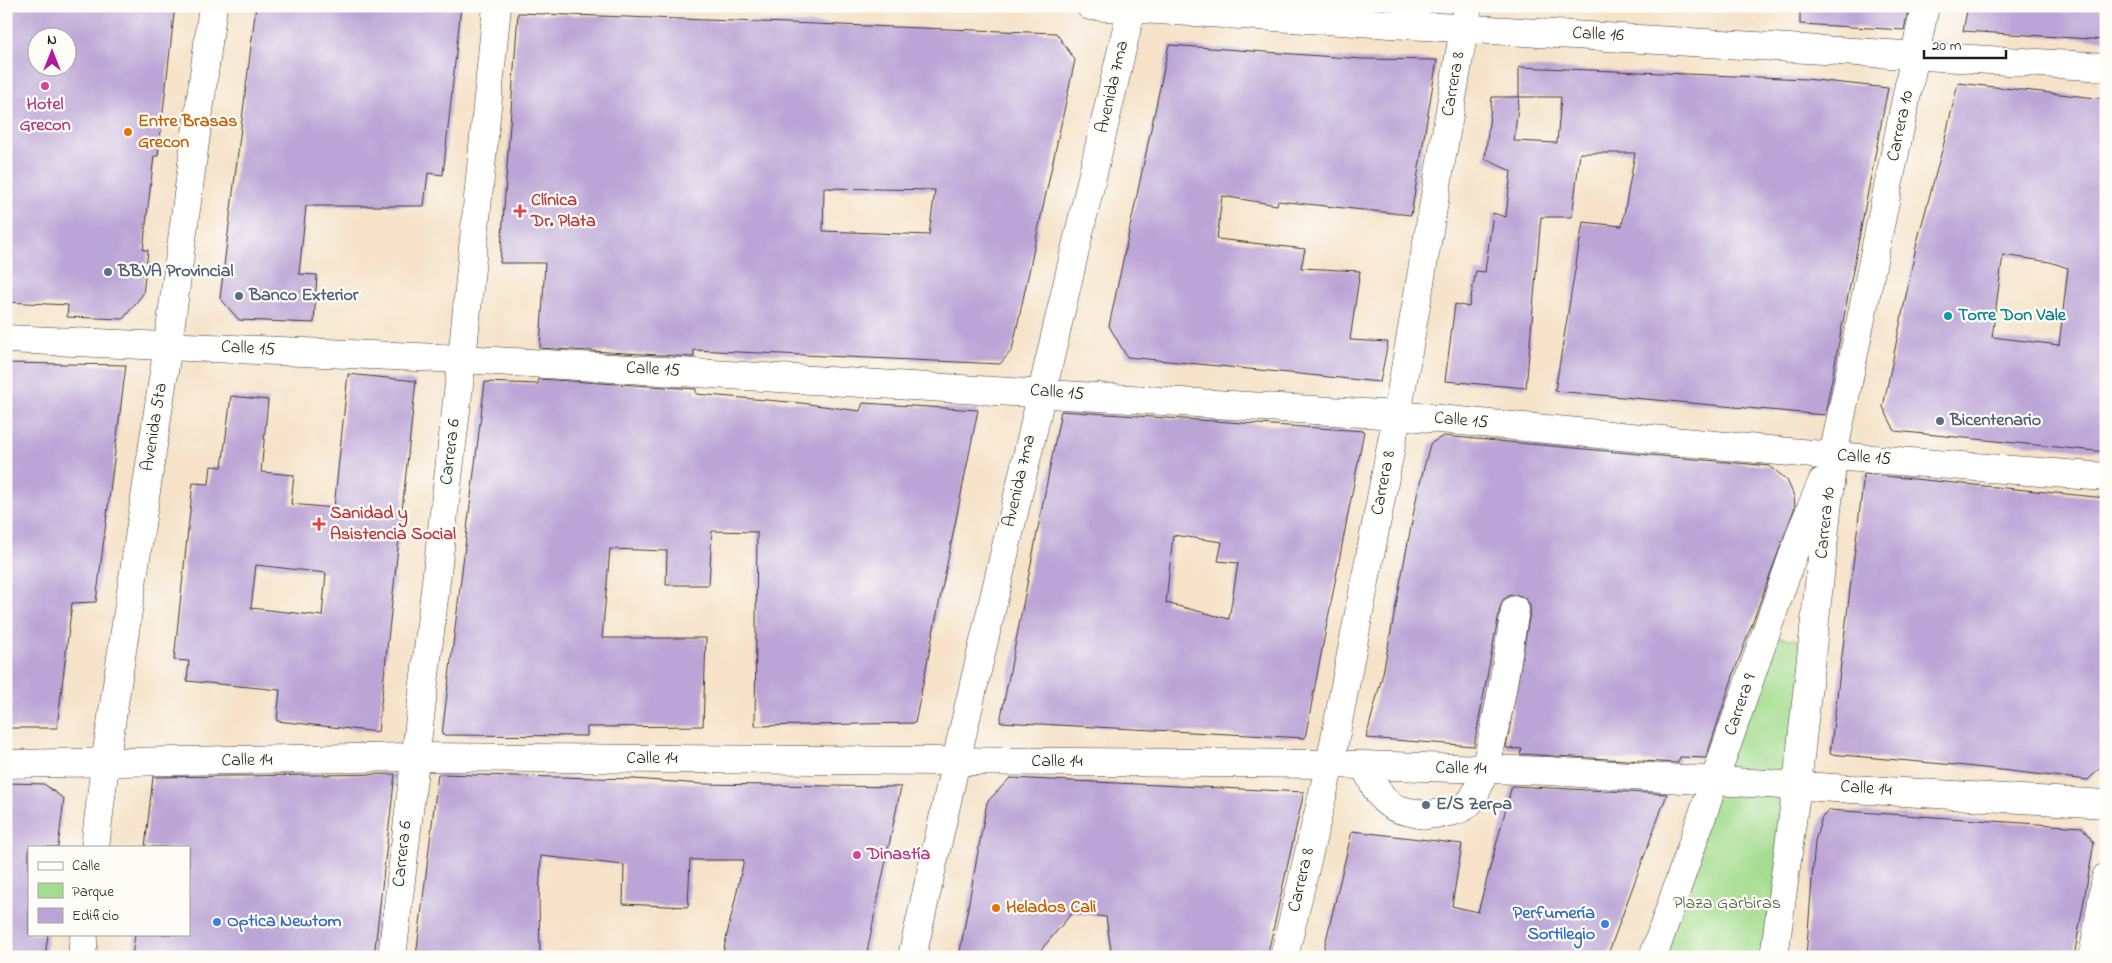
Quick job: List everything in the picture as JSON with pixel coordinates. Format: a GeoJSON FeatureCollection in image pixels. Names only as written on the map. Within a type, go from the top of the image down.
{"type":"FeatureCollection","features":[{"type":"Feature","properties":{"kind":"street","name":"Avenida 5ta"},"geometry":{"type":"LineString","coordinates":[[95,846],[105,764],[168,345],[213,6]]}},
{"type":"Feature","properties":{"kind":"street","name":"Carrera 6"},"geometry":{"type":"LineString","coordinates":[[392,957],[462,359],[497,6]]}},
{"type":"Feature","properties":{"kind":"street","name":"Calle 16"},"geometry":{"type":"LineString","coordinates":[[1090,6],[1466,17],[2106,68]]}},
{"type":"Feature","properties":{"kind":"street","name":"Carrera 10"},"geometry":{"type":"LineString","coordinates":[[1774,957],[1797,785],[1833,456],[1925,6]]}},
{"type":"Feature","properties":{"kind":"street","name":"Avenida 7ma"},"geometry":{"type":"LineString","coordinates":[[912,957],[1041,392],[1132,8]]}},
{"type":"Feature","properties":{"kind":"street","name":"Carrera 8"},"geometry":{"type":"LineString","coordinates":[[1284,957],[1330,764],[1397,415],[1466,17]]}},
{"type":"Feature","properties":{"kind":"street","name":"Calle 15"},"geometry":{"type":"LineString","coordinates":[[6,340],[168,345],[462,359],[1041,392],[1397,415],[1833,456],[2106,477]]}},
{"type":"Feature","properties":{"kind":"street","name":"Carrera 9"},"geometry":{"type":"LineString","coordinates":[[1653,957],[1801,532],[1833,456]]}},
{"type":"Feature","properties":{"kind":"street"},"geometry":{"type":"LineString","coordinates":[[1365,767],[1383,800],[1393,810],[1424,815],[1460,810],[1470,803],[1485,769],[1515,610]]}},
{"type":"Feature","properties":{"kind":"street","name":"Calle 14"},"geometry":{"type":"LineString","coordinates":[[6,764],[105,764],[414,757],[1330,764],[1365,767],[1547,771],[2106,804]]}},
{"type":"Feature","properties":{"kind":"street"},"geometry":{"type":"LineString","coordinates":[[2093,957],[2106,877]]}},
{"type":"Feature","properties":{"kind":"street"},"geometry":{"type":"LineString","coordinates":[[82,957],[84,936]]}},
{"type":"Feature","properties":{"kind":"green space","name":"Plaza Garbiras"},"geometry":{"type":"Polygon","coordinates":[[[1765,635],[1813,642],[1774,957],[1653,957],[1765,635]]]}},
{"type":"Feature","properties":{"kind":"building"},"geometry":{"type":"Polygon","coordinates":[[[6,6],[175,6],[158,156],[154,156],[143,250],[148,250],[143,294],[123,319],[67,317],[68,305],[6,302],[6,6]]]}},
{"type":"Feature","properties":{"kind":"building"},"geometry":{"type":"Polygon","coordinates":[[[256,6],[461,6],[443,175],[428,173],[424,206],[306,206],[299,274],[317,275],[314,323],[239,320],[220,298],[256,6]]]}},
{"type":"Feature","properties":{"kind":"building"},"geometry":{"type":"Polygon","coordinates":[[[1800,6],[1909,6],[1904,30],[1800,24],[1800,6]]]}},
{"type":"Feature","properties":{"kind":"building"},"geometry":{"type":"Polygon","coordinates":[[[1968,6],[2106,6],[2106,40],[1963,31],[1968,6]]]}},
{"type":"Feature","properties":{"kind":"building"},"geometry":{"type":"Polygon","coordinates":[[[518,13],[1056,33],[1075,60],[1012,350],[1000,364],[694,350],[694,357],[540,348],[545,263],[500,263],[518,13]],[[824,188],[823,231],[929,235],[935,190],[824,188]]]}},
{"type":"Feature","properties":{"kind":"building"},"geometry":{"type":"Polygon","coordinates":[[[1169,45],[1362,59],[1437,60],[1411,215],[1278,201],[1277,205],[1222,196],[1217,239],[1305,249],[1301,268],[1360,271],[1350,340],[1388,342],[1380,382],[1127,357],[1109,326],[1169,45]]]}},
{"type":"Feature","properties":{"kind":"building"},"geometry":{"type":"Polygon","coordinates":[[[1519,67],[1806,79],[1888,88],[1825,415],[1555,391],[1583,222],[1622,226],[1635,153],[1580,153],[1572,217],[1541,217],[1526,388],[1445,381],[1455,304],[1469,307],[1476,271],[1485,272],[1493,213],[1506,217],[1511,171],[1485,159],[1492,97],[1519,97],[1519,67]],[[1519,97],[1514,141],[1557,143],[1561,97],[1519,97]]]}},
{"type":"Feature","properties":{"kind":"building"},"geometry":{"type":"Polygon","coordinates":[[[1958,83],[2106,99],[2106,452],[1895,431],[1883,407],[1917,242],[1958,83]],[[2003,255],[1992,337],[2059,345],[2068,268],[2050,262],[2003,255]]]}},
{"type":"Feature","properties":{"kind":"building"},"geometry":{"type":"Polygon","coordinates":[[[6,363],[126,365],[96,602],[72,603],[57,728],[6,728],[6,363]]]}},
{"type":"Feature","properties":{"kind":"building"},"geometry":{"type":"Polygon","coordinates":[[[348,374],[416,381],[378,732],[277,721],[280,690],[187,681],[189,661],[174,660],[193,483],[209,484],[211,466],[222,467],[231,396],[268,400],[261,472],[294,475],[291,504],[334,508],[348,374]],[[256,565],[251,608],[322,616],[326,573],[256,565]]]}},
{"type":"Feature","properties":{"kind":"building"},"geometry":{"type":"Polygon","coordinates":[[[538,379],[696,389],[696,394],[801,403],[860,411],[863,403],[978,410],[915,723],[755,726],[757,532],[712,531],[709,585],[666,585],[667,551],[610,549],[602,638],[706,638],[703,726],[587,727],[587,736],[442,735],[485,382],[538,384],[538,379]]]}},
{"type":"Feature","properties":{"kind":"building"},"geometry":{"type":"Polygon","coordinates":[[[1061,411],[1364,431],[1305,738],[1000,722],[1061,411]],[[1173,535],[1166,603],[1229,619],[1238,563],[1218,561],[1222,542],[1173,535]]]}},
{"type":"Feature","properties":{"kind":"building"},"geometry":{"type":"Polygon","coordinates":[[[1443,436],[1770,466],[1787,480],[1794,496],[1795,507],[1735,670],[1706,758],[1680,757],[1678,763],[1520,754],[1522,749],[1506,748],[1530,612],[1530,605],[1525,598],[1517,595],[1510,595],[1503,600],[1500,608],[1474,746],[1366,738],[1383,673],[1417,495],[1430,444],[1443,436]]]}},
{"type":"Feature","properties":{"kind":"building"},"geometry":{"type":"Polygon","coordinates":[[[1864,474],[2106,498],[2106,762],[2088,780],[1966,766],[1830,754],[1864,474]]]}},
{"type":"Feature","properties":{"kind":"building"},"geometry":{"type":"Polygon","coordinates":[[[395,774],[374,957],[132,957],[135,936],[190,936],[190,846],[145,846],[153,777],[395,774]]]}},
{"type":"Feature","properties":{"kind":"building"},"geometry":{"type":"Polygon","coordinates":[[[438,774],[634,779],[701,784],[901,787],[866,957],[722,957],[744,860],[690,860],[688,907],[623,904],[624,865],[541,856],[539,901],[540,957],[416,957],[438,774]]]}},
{"type":"Feature","properties":{"kind":"building"},"geometry":{"type":"Polygon","coordinates":[[[1010,778],[1304,792],[1267,957],[1112,957],[1106,917],[1072,913],[1035,957],[959,957],[987,802],[1010,778]]]}},
{"type":"Feature","properties":{"kind":"building"},"geometry":{"type":"Polygon","coordinates":[[[6,783],[44,784],[64,799],[58,846],[28,846],[28,936],[48,936],[45,957],[6,957],[6,783]]]}},
{"type":"Feature","properties":{"kind":"building"},"geometry":{"type":"Polygon","coordinates":[[[1512,786],[1667,794],[1607,957],[1322,957],[1352,831],[1462,844],[1452,906],[1478,912],[1512,786]]]}},
{"type":"Feature","properties":{"kind":"building"},"geometry":{"type":"Polygon","coordinates":[[[1830,810],[2082,827],[2094,843],[2074,957],[1806,957],[1815,841],[1822,817],[1830,810]]]}},
{"type":"Feature","properties":{"kind":"place","name":"Hotel Grecon"},"geometry":{"type":"Point","coordinates":[45,86]}},
{"type":"Feature","properties":{"kind":"place","name":"Entre Brasas Grecon"},"geometry":{"type":"Point","coordinates":[128,132]}},
{"type":"Feature","properties":{"kind":"place","name":"Clínica Dr. Plata"},"geometry":{"type":"Point","coordinates":[520,211]}},
{"type":"Feature","properties":{"kind":"place","name":"BBVA Provincial"},"geometry":{"type":"Point","coordinates":[108,272]}},
{"type":"Feature","properties":{"kind":"place","name":"Banco Exterior"},"geometry":{"type":"Point","coordinates":[239,296]}},
{"type":"Feature","properties":{"kind":"place","name":"Torre Don Vale"},"geometry":{"type":"Point","coordinates":[1948,316]}},
{"type":"Feature","properties":{"kind":"place","name":"Bicentenario"},"geometry":{"type":"Point","coordinates":[1940,421]}},
{"type":"Feature","properties":{"kind":"place","name":"Sanidad y Asistencia Social"},"geometry":{"type":"Point","coordinates":[319,524]}},
{"type":"Feature","properties":{"kind":"place","name":"E/S Zerpa"},"geometry":{"type":"Point","coordinates":[1426,805]}},
{"type":"Feature","properties":{"kind":"place","name":"Dinastía"},"geometry":{"type":"Point","coordinates":[857,855]}},
{"type":"Feature","properties":{"kind":"place","name":"Helados Cali"},"geometry":{"type":"Point","coordinates":[996,908]}},
{"type":"Feature","properties":{"kind":"place","name":"Optica Newtom"},"geometry":{"type":"Point","coordinates":[217,922]}},
{"type":"Feature","properties":{"kind":"place","name":"Perfumería Sortilegio"},"geometry":{"type":"Point","coordinates":[1605,924]}}]}
